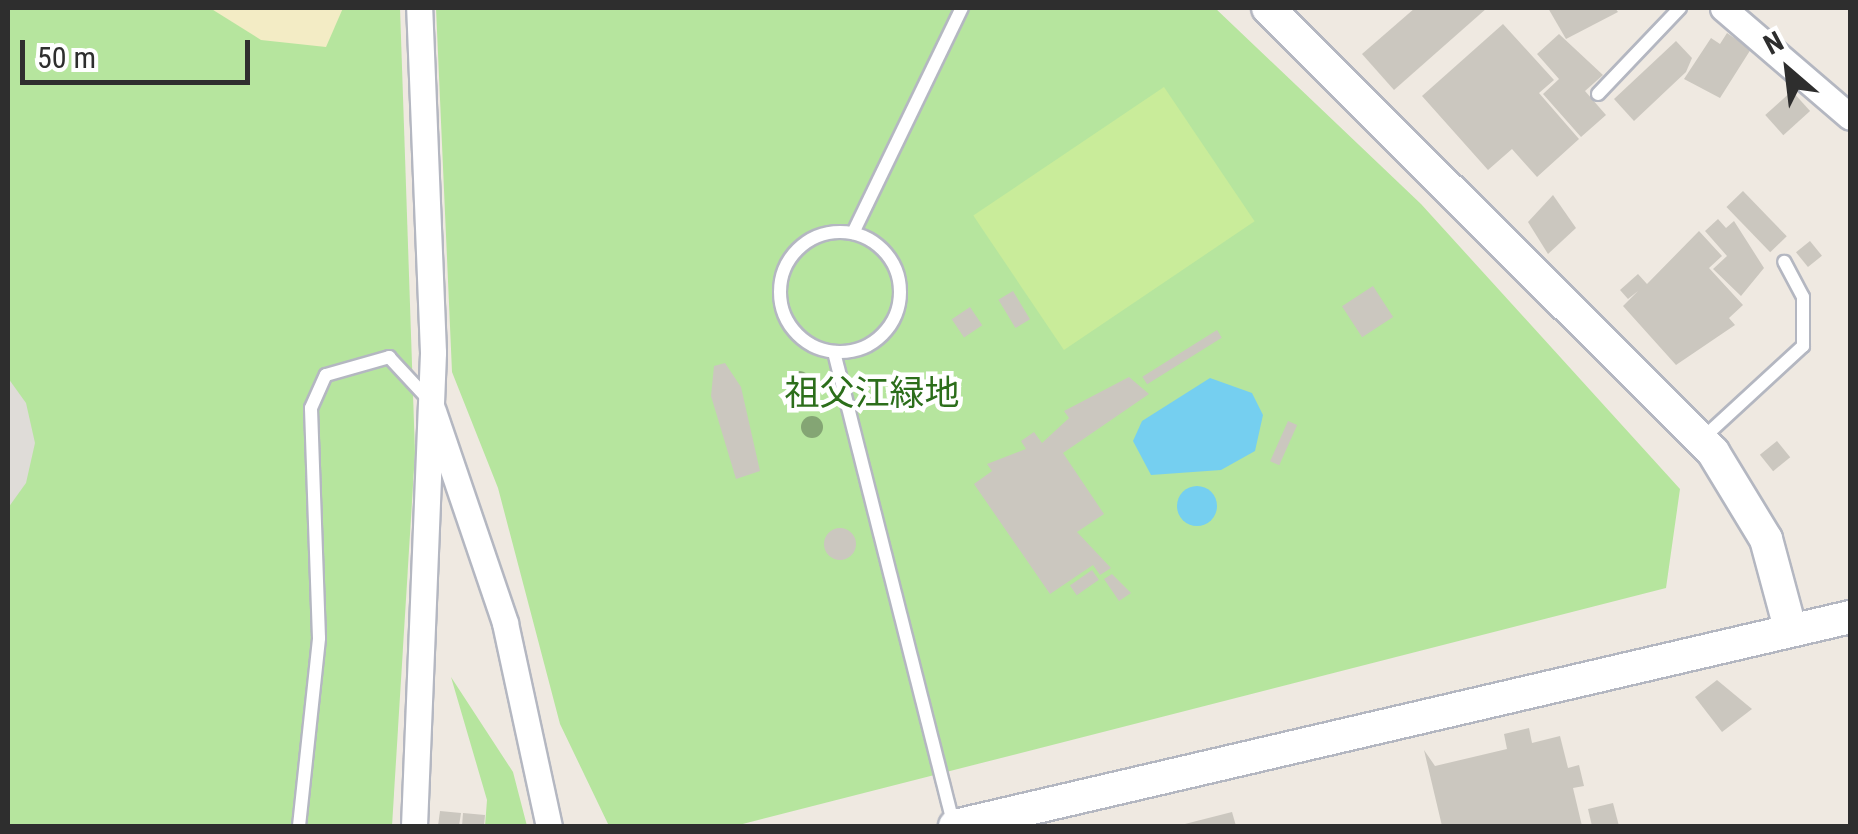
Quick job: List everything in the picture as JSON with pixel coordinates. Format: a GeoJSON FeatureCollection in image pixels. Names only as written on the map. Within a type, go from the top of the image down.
{"type":"FeatureCollection","features":[{"type":"Feature","properties":{"kind":"street"},"geometry":{"type":"LineString","coordinates":[[414,826],[430,401],[420,8]]}},
{"type":"Feature","properties":{"kind":"street"},"geometry":{"type":"LineString","coordinates":[[1268,8],[1702,439],[1766,539],[1790,628]]}},
{"type":"Feature","properties":{"kind":"street"},"geometry":{"type":"LineString","coordinates":[[1723,8],[1850,117]]}},
{"type":"Feature","properties":{"kind":"street"},"geometry":{"type":"LineString","coordinates":[[430,401],[500,604],[549,826]]}},
{"type":"Feature","properties":{"kind":"street"},"geometry":{"type":"LineString","coordinates":[[954,826],[1850,617]]}},
{"type":"Feature","properties":{"kind":"lane"},"geometry":{"type":"LineString","coordinates":[[853,232],[892,262],[897,311],[873,342],[834,352],[798,336],[780,282],[798,248],[853,232],[962,8]]}},
{"type":"Feature","properties":{"kind":"lane"},"geometry":{"type":"LineString","coordinates":[[1598,94],[1680,8]]}},
{"type":"Feature","properties":{"kind":"lane"},"geometry":{"type":"LineString","coordinates":[[1702,439],[1803,346],[1804,297],[1784,262]]}},
{"type":"Feature","properties":{"kind":"lane"},"geometry":{"type":"LineString","coordinates":[[834,352],[954,826]]}},
{"type":"Feature","properties":{"kind":"lane"},"geometry":{"type":"LineString","coordinates":[[299,826],[319,638],[312,408],[326,374],[389,356],[430,401]]}},
{"type":"Feature","properties":{"kind":"green space"},"geometry":{"type":"Polygon","coordinates":[[[8,8],[400,8],[415,453],[392,826],[8,826],[8,8]]]}},
{"type":"Feature","properties":{"kind":"green space","name":"祖父江緑地"},"geometry":{"type":"Polygon","coordinates":[[[436,8],[1215,8],[1421,204],[1680,489],[1666,588],[735,826],[609,826],[560,724],[498,488],[452,372],[436,8]]]}},
{"type":"Feature","properties":{"kind":"green space"},"geometry":{"type":"Polygon","coordinates":[[[1164,87],[1255,221],[1064,350],[973,216],[1164,87]]]}},
{"type":"Feature","properties":{"kind":"green space"},"geometry":{"type":"Polygon","coordinates":[[[451,677],[513,772],[527,826],[485,826],[487,800],[451,677]]]}},
{"type":"Feature","properties":{"kind":"sand"},"geometry":{"type":"Polygon","coordinates":[[[210,8],[343,8],[326,47],[261,40],[210,8]]]}},
{"type":"Feature","properties":{"kind":"shaded area"},"geometry":{"type":"Polygon","coordinates":[[[8,378],[26,403],[35,443],[26,483],[8,508],[8,378]]]}},
{"type":"Feature","properties":{"kind":"water"},"geometry":{"type":"Polygon","coordinates":[[[1210,378],[1252,393],[1263,415],[1255,451],[1221,470],[1151,475],[1133,441],[1142,421],[1210,378]]]}},
{"type":"Feature","properties":{"kind":"water"},"geometry":{"type":"Polygon","coordinates":[[[1197,486],[1211,492],[1217,506],[1211,520],[1197,526],[1183,520],[1177,506],[1183,492],[1197,486]]]}},
{"type":"Feature","properties":{"kind":"building"},"geometry":{"type":"Polygon","coordinates":[[[1415,8],[1487,8],[1394,90],[1362,54],[1415,8]]]}},
{"type":"Feature","properties":{"kind":"building"},"geometry":{"type":"Polygon","coordinates":[[[1548,8],[1615,8],[1618,12],[1566,39],[1548,8]]]}},
{"type":"Feature","properties":{"kind":"building"},"geometry":{"type":"Polygon","coordinates":[[[1503,24],[1554,80],[1539,93],[1579,139],[1537,177],[1512,149],[1488,170],[1422,96],[1503,24]]]}},
{"type":"Feature","properties":{"kind":"building"},"geometry":{"type":"Polygon","coordinates":[[[1727,33],[1751,49],[1720,98],[1684,79],[1711,38],[1720,44],[1727,33]]]}},
{"type":"Feature","properties":{"kind":"building"},"geometry":{"type":"Polygon","coordinates":[[[1559,34],[1603,75],[1585,91],[1606,115],[1581,137],[1543,94],[1559,79],[1537,54],[1559,34]]]}},
{"type":"Feature","properties":{"kind":"building"},"geometry":{"type":"Polygon","coordinates":[[[1676,41],[1692,58],[1686,72],[1634,121],[1614,99],[1676,41]]]}},
{"type":"Feature","properties":{"kind":"building"},"geometry":{"type":"Polygon","coordinates":[[[1792,91],[1810,111],[1783,135],[1765,115],[1792,91]]]}},
{"type":"Feature","properties":{"kind":"building"},"geometry":{"type":"Polygon","coordinates":[[[1743,191],[1787,236],[1770,252],[1726,207],[1743,191]]]}},
{"type":"Feature","properties":{"kind":"building"},"geometry":{"type":"Polygon","coordinates":[[[1553,195],[1576,228],[1548,254],[1528,222],[1553,195]]]}},
{"type":"Feature","properties":{"kind":"building"},"geometry":{"type":"Polygon","coordinates":[[[1718,219],[1726,228],[1734,221],[1764,268],[1741,296],[1713,269],[1727,256],[1705,231],[1718,219]]]}},
{"type":"Feature","properties":{"kind":"building"},"geometry":{"type":"Polygon","coordinates":[[[1699,231],[1722,256],[1709,268],[1743,305],[1729,318],[1735,325],[1676,365],[1623,306],[1638,291],[1628,299],[1620,290],[1638,274],[1647,284],[1699,231]]]}},
{"type":"Feature","properties":{"kind":"building"},"geometry":{"type":"Polygon","coordinates":[[[1810,241],[1822,256],[1808,267],[1796,252],[1810,241]]]}},
{"type":"Feature","properties":{"kind":"building"},"geometry":{"type":"Polygon","coordinates":[[[1373,286],[1393,317],[1362,337],[1342,306],[1373,286]]]}},
{"type":"Feature","properties":{"kind":"building"},"geometry":{"type":"Polygon","coordinates":[[[1013,291],[1030,319],[1015,328],[998,300],[1013,291]]]}},
{"type":"Feature","properties":{"kind":"building"},"geometry":{"type":"Polygon","coordinates":[[[970,307],[982,325],[964,338],[952,319],[970,307]]]}},
{"type":"Feature","properties":{"kind":"building"},"geometry":{"type":"Polygon","coordinates":[[[1217,330],[1222,338],[1147,384],[1142,377],[1217,330]]]}},
{"type":"Feature","properties":{"kind":"building"},"geometry":{"type":"Polygon","coordinates":[[[725,363],[741,387],[760,471],[736,479],[711,396],[714,366],[725,363]]]}},
{"type":"Feature","properties":{"kind":"building"},"geometry":{"type":"Polygon","coordinates":[[[1129,377],[1149,394],[1063,453],[1104,514],[1077,532],[1111,568],[1100,575],[1093,565],[1050,594],[974,484],[992,471],[987,464],[1026,449],[1021,441],[1034,432],[1042,443],[1069,418],[1064,411],[1129,377]]]}},
{"type":"Feature","properties":{"kind":"building"},"geometry":{"type":"Polygon","coordinates":[[[1288,421],[1297,425],[1279,465],[1270,461],[1288,421]]]}},
{"type":"Feature","properties":{"kind":"building"},"geometry":{"type":"Polygon","coordinates":[[[1777,441],[1790,457],[1773,471],[1760,455],[1777,441]]]}},
{"type":"Feature","properties":{"kind":"building"},"geometry":{"type":"Polygon","coordinates":[[[840,528],[851,533],[856,544],[851,555],[840,560],[829,555],[824,544],[829,533],[840,528]]]}},
{"type":"Feature","properties":{"kind":"building"},"geometry":{"type":"Polygon","coordinates":[[[1092,570],[1099,580],[1077,595],[1070,585],[1092,570]]]}},
{"type":"Feature","properties":{"kind":"building"},"geometry":{"type":"Polygon","coordinates":[[[1112,574],[1131,593],[1119,601],[1104,579],[1112,574]]]}},
{"type":"Feature","properties":{"kind":"building"},"geometry":{"type":"Polygon","coordinates":[[[1717,680],[1752,709],[1722,732],[1695,697],[1717,680]]]}},
{"type":"Feature","properties":{"kind":"building"},"geometry":{"type":"Polygon","coordinates":[[[1529,728],[1532,743],[1560,736],[1568,768],[1579,765],[1584,786],[1573,788],[1582,826],[1442,826],[1424,750],[1435,766],[1507,749],[1504,734],[1529,728]]]}},
{"type":"Feature","properties":{"kind":"building"},"geometry":{"type":"Polygon","coordinates":[[[1613,803],[1619,826],[1592,826],[1588,809],[1613,803]]]}},
{"type":"Feature","properties":{"kind":"building"},"geometry":{"type":"Polygon","coordinates":[[[440,811],[461,813],[459,826],[438,826],[440,811]]]}},
{"type":"Feature","properties":{"kind":"building"},"geometry":{"type":"Polygon","coordinates":[[[1232,812],[1236,826],[1181,826],[1181,825],[1232,812]]]}},
{"type":"Feature","properties":{"kind":"building"},"geometry":{"type":"Polygon","coordinates":[[[463,813],[485,815],[484,826],[462,826],[463,813]]]}}]}
